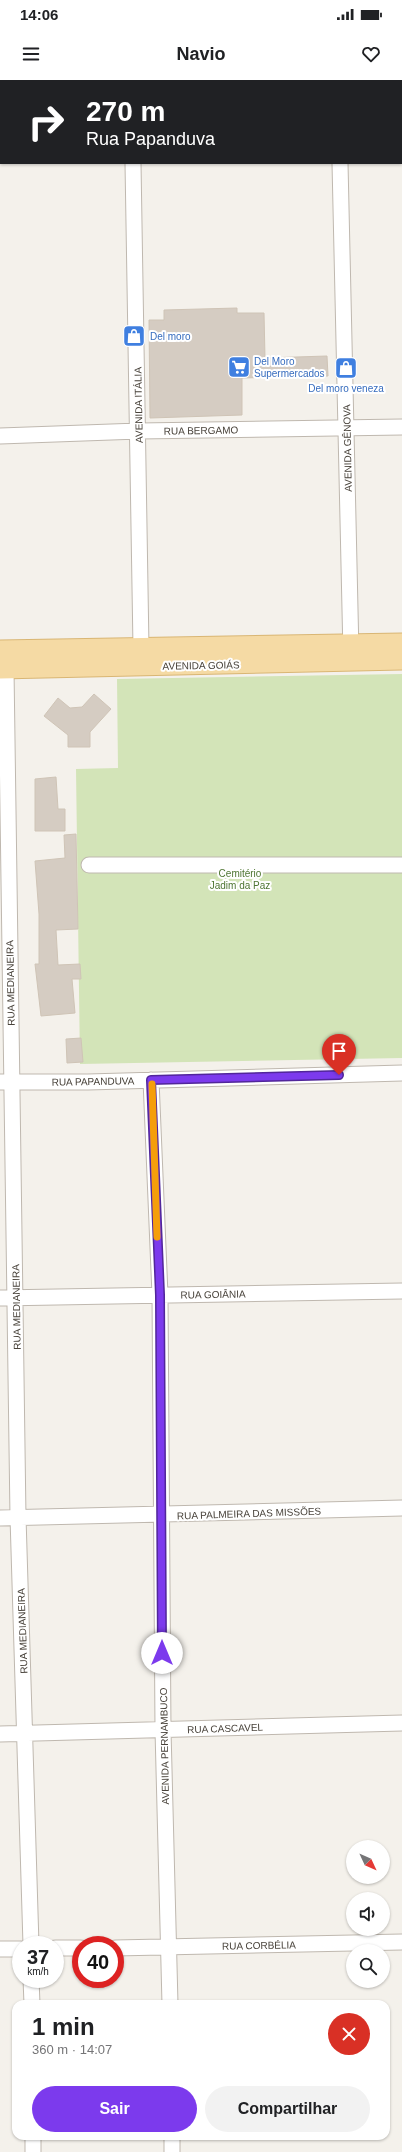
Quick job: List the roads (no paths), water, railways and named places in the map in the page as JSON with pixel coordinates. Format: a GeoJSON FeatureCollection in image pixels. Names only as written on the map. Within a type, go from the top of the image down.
{"type":"FeatureCollection","features":[{"type":"Feature","properties":{"kind":"main road","name":"AVENIDA GOIÁS"},"geometry":{"type":"LineString","coordinates":[[3,669],[351,652],[402,643]]}},
{"type":"Feature","properties":{"kind":"main road","name":"AVENIDA GOIÁS"},"geometry":{"type":"LineString","coordinates":[[0,650],[141,648],[351,652],[402,660]]}},
{"type":"Feature","properties":{"kind":"street","name":"AVENIDA ITÁLIA"},"geometry":{"type":"LineString","coordinates":[[133,164],[139,431],[141,648]]}},
{"type":"Feature","properties":{"kind":"street","name":"AVENIDA GÊNOVA"},"geometry":{"type":"LineString","coordinates":[[340,164],[351,652]]}},
{"type":"Feature","properties":{"kind":"street","name":"RUA BERGAMO"},"geometry":{"type":"LineString","coordinates":[[0,436],[139,431],[402,428]]}},
{"type":"Feature","properties":{"kind":"street","name":"RUA MEDIANEIRA"},"geometry":{"type":"LineString","coordinates":[[3,669],[6,1082],[16,1297],[18,1518],[26,1733],[31,1936]]}},
{"type":"Feature","properties":{"kind":"street"},"geometry":{"type":"LineString","coordinates":[[89,865],[402,865]]}},
{"type":"Feature","properties":{"kind":"street","name":"RUA PAPANDUVA"},"geometry":{"type":"LineString","coordinates":[[6,1082],[151,1080],[402,1073]]}},
{"type":"Feature","properties":{"kind":"street","name":"AVENIDA PERNAMBUCO"},"geometry":{"type":"LineString","coordinates":[[151,1080],[160,1295],[163,1730],[170,1947],[170,2000]]}},
{"type":"Feature","properties":{"kind":"street","name":"RUA GOIÂNIA"},"geometry":{"type":"LineString","coordinates":[[0,1298],[402,1291]]}},
{"type":"Feature","properties":{"kind":"street","name":"RUA PALMEIRA DAS MISSÕES"},"geometry":{"type":"LineString","coordinates":[[0,1518],[402,1508]]}},
{"type":"Feature","properties":{"kind":"street","name":"RUA CASCAVEL"},"geometry":{"type":"LineString","coordinates":[[0,1734],[402,1723]]}},
{"type":"Feature","properties":{"kind":"street","name":"RUA CORBÉLIA"},"geometry":{"type":"LineString","coordinates":[[124,1948],[402,1942]]}},
{"type":"Feature","properties":{"kind":"street"},"geometry":{"type":"LineString","coordinates":[[0,1949],[12,1948]]}},
{"type":"Feature","properties":{"kind":"street"},"geometry":{"type":"LineString","coordinates":[[31,1988],[32,2000]]}},
{"type":"Feature","properties":{"kind":"street"},"geometry":{"type":"LineString","coordinates":[[33,2140],[33,2152]]}},
{"type":"Feature","properties":{"kind":"street"},"geometry":{"type":"LineString","coordinates":[[172,2140],[172,2152]]}},
{"type":"Feature","properties":{"kind":"place","name":"Del moro"},"geometry":{"type":"Point","coordinates":[134,336]}},
{"type":"Feature","properties":{"kind":"place","name":"Del Moro Supermercados"},"geometry":{"type":"Point","coordinates":[239,367]}},
{"type":"Feature","properties":{"kind":"place","name":"Del moro veneza"},"geometry":{"type":"Point","coordinates":[346,368]}},
{"type":"Feature","properties":{"kind":"park label","name":"Cemitério Jadim da Paz"},"geometry":{"type":"Point","coordinates":[240,878]}}]}
